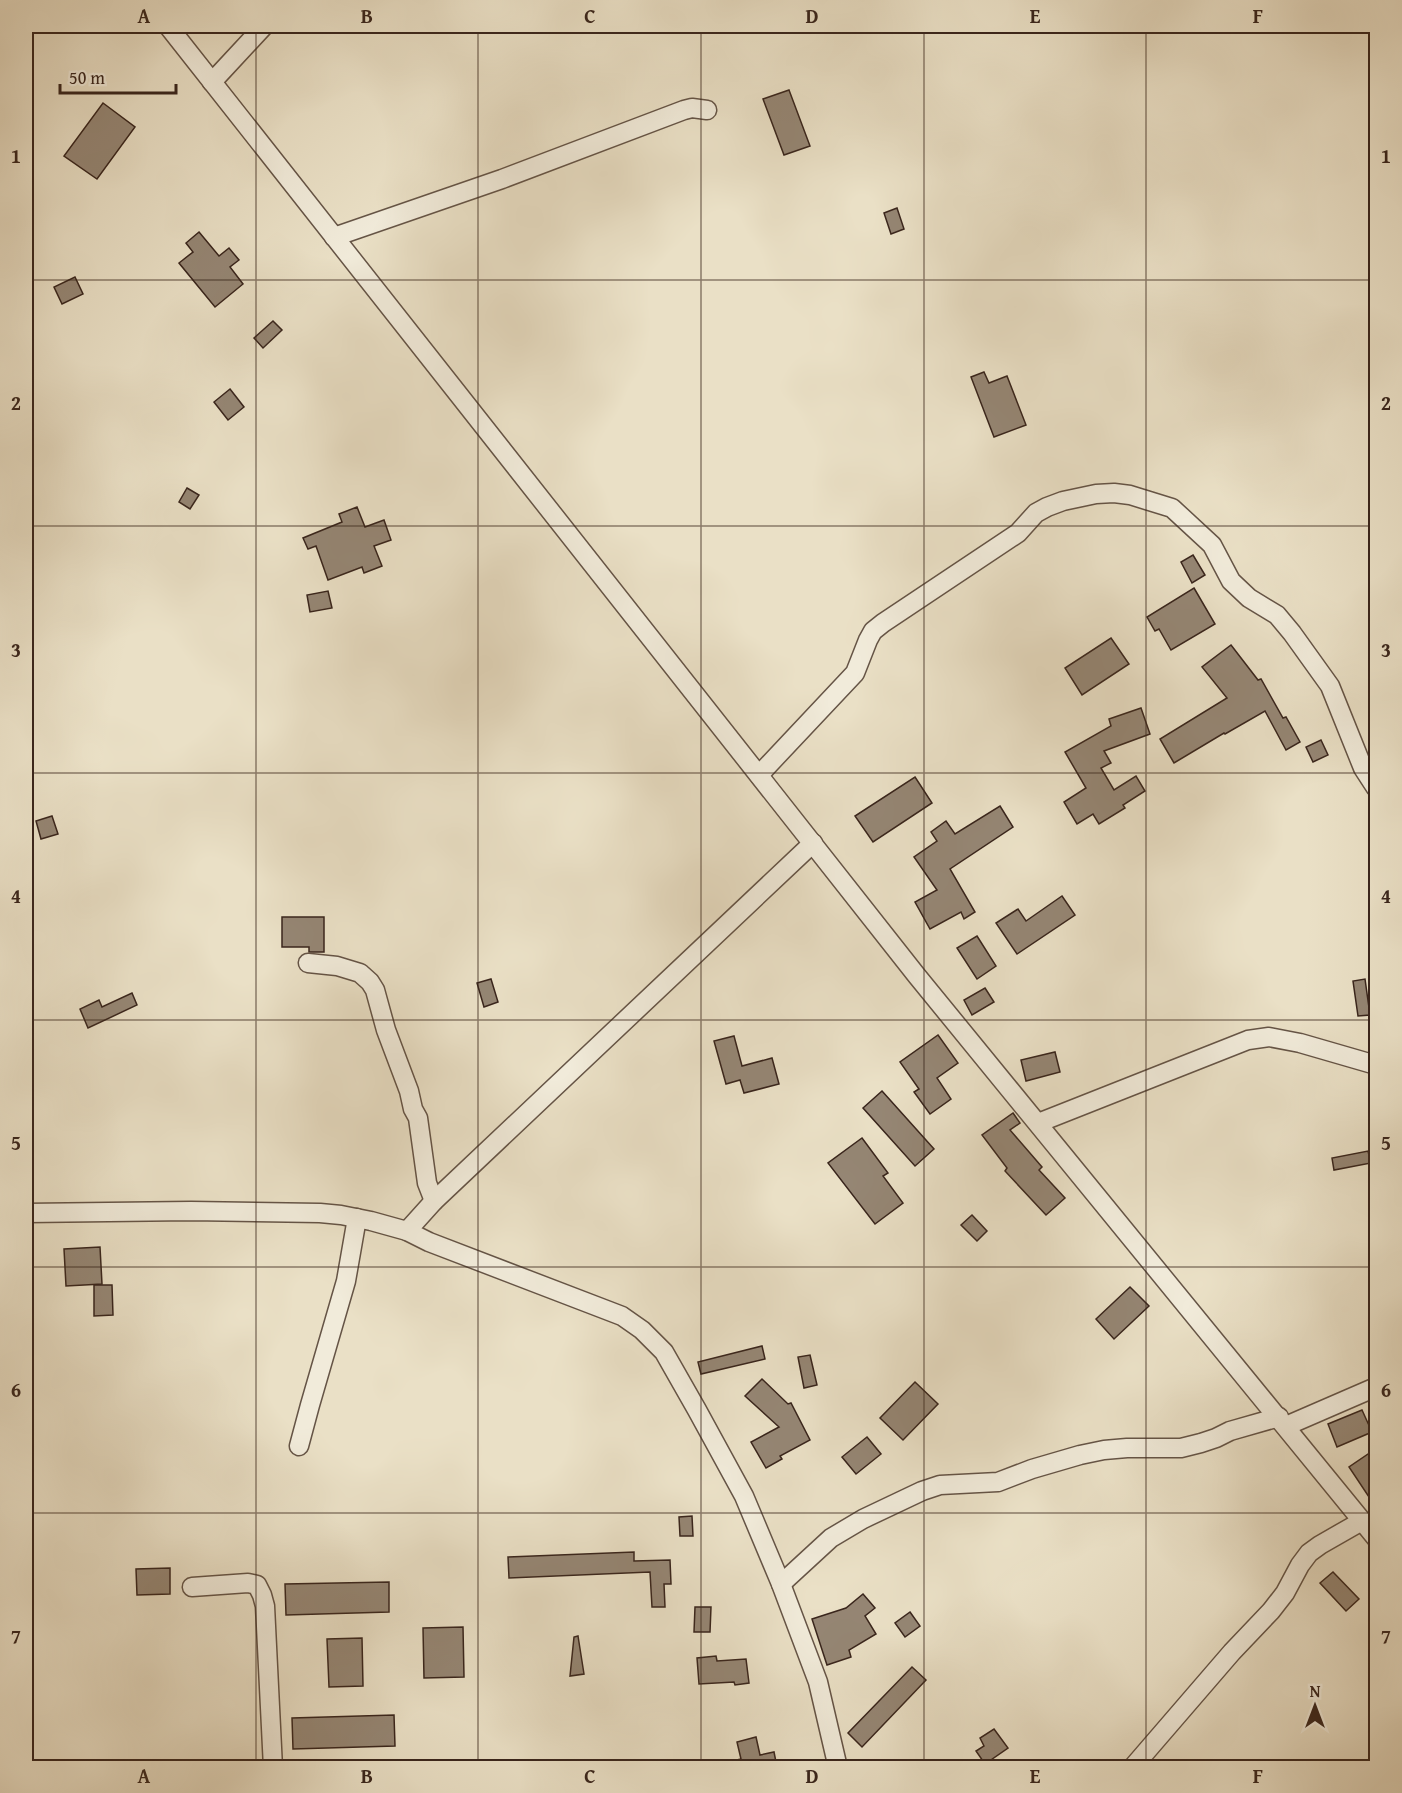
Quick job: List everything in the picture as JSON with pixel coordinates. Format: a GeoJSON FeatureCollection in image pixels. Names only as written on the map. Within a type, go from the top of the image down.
{"type":"FeatureCollection","features":[{"type":"Feature","properties":{"kind":"street"},"geometry":{"type":"LineString","coordinates":[[168,26],[917,976],[1376,1538]]}},
{"type":"Feature","properties":{"kind":"street"},"geometry":{"type":"LineString","coordinates":[[212,82],[264,26]]}},
{"type":"Feature","properties":{"kind":"street"},"geometry":{"type":"LineString","coordinates":[[334,237],[502,179],[684,110],[692,108],[707,110]]}},
{"type":"Feature","properties":{"kind":"street"},"geometry":{"type":"LineString","coordinates":[[759,775],[855,673],[873,631],[883,623],[1018,533],[1036,513],[1063,501],[1096,494],[1114,493],[1172,508],[1212,545],[1230,582],[1277,615],[1330,686],[1363,768],[1377,789]]}},
{"type":"Feature","properties":{"kind":"street"},"geometry":{"type":"LineString","coordinates":[[407,1231],[434,1201],[813,843]]}},
{"type":"Feature","properties":{"kind":"street"},"geometry":{"type":"LineString","coordinates":[[308,963],[337,966],[360,973],[375,990],[386,1030],[418,1118],[425,1174],[434,1201]]}},
{"type":"Feature","properties":{"kind":"street"},"geometry":{"type":"LineString","coordinates":[[1038,1124],[1248,1040],[1269,1037],[1300,1042],[1377,1065]]}},
{"type":"Feature","properties":{"kind":"street"},"geometry":{"type":"LineString","coordinates":[[26,1213],[238,1211],[321,1214],[357,1218],[407,1231],[429,1242],[609,1311],[642,1330],[664,1352],[744,1496],[781,1584],[818,1682],[838,1767]]}},
{"type":"Feature","properties":{"kind":"street"},"geometry":{"type":"LineString","coordinates":[[299,1446],[346,1281],[357,1218]]}},
{"type":"Feature","properties":{"kind":"street"},"geometry":{"type":"LineString","coordinates":[[781,1584],[831,1538],[863,1519],[940,1485],[998,1482],[1042,1466],[1104,1450],[1181,1448],[1216,1438],[1230,1431],[1282,1422],[1377,1387]]}},
{"type":"Feature","properties":{"kind":"street"},"geometry":{"type":"LineString","coordinates":[[1132,1767],[1232,1652],[1271,1611],[1285,1593],[1309,1553],[1362,1521]]}},
{"type":"Feature","properties":{"kind":"street"},"geometry":{"type":"LineString","coordinates":[[192,1587],[248,1583],[257,1585],[262,1595],[265,1606],[273,1767]]}},
{"type":"Feature","properties":{"kind":"building"},"geometry":{"type":"Polygon","coordinates":[[[789,90],[810,146],[784,155],[763,99],[789,90]]]}},
{"type":"Feature","properties":{"kind":"building"},"geometry":{"type":"Polygon","coordinates":[[[103,103],[135,127],[97,179],[64,156],[103,103]]]}},
{"type":"Feature","properties":{"kind":"building"},"geometry":{"type":"Polygon","coordinates":[[[897,208],[904,229],[891,234],[884,213],[897,208]]]}},
{"type":"Feature","properties":{"kind":"building"},"geometry":{"type":"Polygon","coordinates":[[[199,232],[219,256],[229,248],[239,260],[230,267],[243,284],[215,307],[179,263],[193,252],[186,243],[199,232]]]}},
{"type":"Feature","properties":{"kind":"building"},"geometry":{"type":"Polygon","coordinates":[[[75,277],[83,294],[62,304],[54,287],[75,277]]]}},
{"type":"Feature","properties":{"kind":"building"},"geometry":{"type":"Polygon","coordinates":[[[273,321],[282,330],[263,348],[254,338],[273,321]]]}},
{"type":"Feature","properties":{"kind":"building"},"geometry":{"type":"Polygon","coordinates":[[[984,372],[989,383],[1007,376],[1026,425],[994,437],[971,377],[984,372]]]}},
{"type":"Feature","properties":{"kind":"building"},"geometry":{"type":"Polygon","coordinates":[[[230,389],[244,407],[228,420],[214,402],[230,389]]]}},
{"type":"Feature","properties":{"kind":"building"},"geometry":{"type":"Polygon","coordinates":[[[187,488],[199,495],[190,509],[179,502],[187,488]]]}},
{"type":"Feature","properties":{"kind":"building"},"geometry":{"type":"Polygon","coordinates":[[[357,507],[365,527],[384,520],[391,540],[374,546],[382,566],[364,573],[362,567],[328,580],[316,546],[308,549],[303,538],[342,522],[339,514],[357,507]]]}},
{"type":"Feature","properties":{"kind":"building"},"geometry":{"type":"Polygon","coordinates":[[[1193,555],[1205,575],[1192,583],[1181,562],[1193,555]]]}},
{"type":"Feature","properties":{"kind":"building"},"geometry":{"type":"Polygon","coordinates":[[[1194,588],[1215,624],[1171,650],[1159,629],[1155,631],[1147,617],[1194,588]]]}},
{"type":"Feature","properties":{"kind":"building"},"geometry":{"type":"Polygon","coordinates":[[[328,591],[332,608],[310,612],[307,595],[328,591]]]}},
{"type":"Feature","properties":{"kind":"building"},"geometry":{"type":"Polygon","coordinates":[[[1111,638],[1129,664],[1082,695],[1065,668],[1111,638]]]}},
{"type":"Feature","properties":{"kind":"building"},"geometry":{"type":"Polygon","coordinates":[[[1231,645],[1258,680],[1261,679],[1283,718],[1286,717],[1300,742],[1286,750],[1265,711],[1174,763],[1160,739],[1227,698],[1202,667],[1231,645]]]}},
{"type":"Feature","properties":{"kind":"building"},"geometry":{"type":"Polygon","coordinates":[[[1141,708],[1150,734],[1104,751],[1111,763],[1101,768],[1114,790],[1136,776],[1145,791],[1123,805],[1125,808],[1099,824],[1093,814],[1077,824],[1064,802],[1086,788],[1065,752],[1111,726],[1109,719],[1141,708]]]}},
{"type":"Feature","properties":{"kind":"building"},"geometry":{"type":"Polygon","coordinates":[[[1321,740],[1328,755],[1313,762],[1306,747],[1321,740]]]}},
{"type":"Feature","properties":{"kind":"building"},"geometry":{"type":"Polygon","coordinates":[[[915,777],[932,803],[873,842],[855,816],[915,777]]]}},
{"type":"Feature","properties":{"kind":"building"},"geometry":{"type":"Polygon","coordinates":[[[1000,806],[1013,827],[950,869],[975,912],[964,919],[961,912],[930,929],[915,902],[937,890],[914,857],[937,841],[931,832],[946,821],[955,834],[1000,806]]]}},
{"type":"Feature","properties":{"kind":"building"},"geometry":{"type":"Polygon","coordinates":[[[52,816],[58,834],[41,839],[36,821],[52,816]]]}},
{"type":"Feature","properties":{"kind":"building"},"geometry":{"type":"Polygon","coordinates":[[[1062,896],[1075,915],[1017,954],[996,923],[1018,909],[1026,921],[1062,896]]]}},
{"type":"Feature","properties":{"kind":"building"},"geometry":{"type":"Polygon","coordinates":[[[282,917],[324,917],[324,952],[309,952],[309,947],[282,947],[282,917]]]}},
{"type":"Feature","properties":{"kind":"building"},"geometry":{"type":"Polygon","coordinates":[[[977,936],[996,966],[977,979],[957,948],[977,936]]]}},
{"type":"Feature","properties":{"kind":"building"},"geometry":{"type":"Polygon","coordinates":[[[491,979],[498,1002],[484,1007],[477,983],[491,979]]]}},
{"type":"Feature","properties":{"kind":"building"},"geometry":{"type":"Polygon","coordinates":[[[1365,979],[1370,1015],[1358,1016],[1353,981],[1365,979]]]}},
{"type":"Feature","properties":{"kind":"building"},"geometry":{"type":"Polygon","coordinates":[[[985,988],[994,1002],[972,1015],[964,1000],[985,988]]]}},
{"type":"Feature","properties":{"kind":"building"},"geometry":{"type":"Polygon","coordinates":[[[132,993],[137,1005],[88,1028],[80,1009],[99,1000],[102,1007],[132,993]]]}},
{"type":"Feature","properties":{"kind":"building"},"geometry":{"type":"Polygon","coordinates":[[[938,1035],[958,1063],[937,1078],[951,1099],[930,1114],[914,1092],[919,1089],[900,1062],[938,1035]]]}},
{"type":"Feature","properties":{"kind":"building"},"geometry":{"type":"Polygon","coordinates":[[[734,1036],[742,1066],[772,1058],[779,1084],[744,1093],[740,1080],[726,1084],[714,1041],[734,1036]]]}},
{"type":"Feature","properties":{"kind":"building"},"geometry":{"type":"Polygon","coordinates":[[[1055,1052],[1060,1072],[1026,1081],[1021,1060],[1055,1052]]]}},
{"type":"Feature","properties":{"kind":"building"},"geometry":{"type":"Polygon","coordinates":[[[882,1091],[934,1149],[915,1166],[863,1108],[882,1091]]]}},
{"type":"Feature","properties":{"kind":"building"},"geometry":{"type":"Polygon","coordinates":[[[1013,1113],[1020,1123],[1010,1130],[1042,1167],[1039,1170],[1065,1198],[1046,1215],[1005,1171],[1007,1168],[982,1135],[1013,1113]]]}},
{"type":"Feature","properties":{"kind":"building"},"geometry":{"type":"Polygon","coordinates":[[[862,1138],[888,1173],[883,1176],[903,1203],[875,1224],[828,1163],[862,1138]]]}},
{"type":"Feature","properties":{"kind":"building"},"geometry":{"type":"Polygon","coordinates":[[[1368,1151],[1371,1163],[1334,1170],[1332,1158],[1368,1151]]]}},
{"type":"Feature","properties":{"kind":"building"},"geometry":{"type":"Polygon","coordinates":[[[972,1215],[987,1231],[977,1241],[961,1225],[972,1215]]]}},
{"type":"Feature","properties":{"kind":"building"},"geometry":{"type":"Polygon","coordinates":[[[100,1247],[102,1284],[66,1286],[64,1249],[100,1247]]]}},
{"type":"Feature","properties":{"kind":"building"},"geometry":{"type":"Polygon","coordinates":[[[94,1285],[112,1285],[113,1315],[94,1316],[94,1285]]]}},
{"type":"Feature","properties":{"kind":"building"},"geometry":{"type":"Polygon","coordinates":[[[1130,1287],[1149,1306],[1114,1339],[1096,1319],[1130,1287]]]}},
{"type":"Feature","properties":{"kind":"building"},"geometry":{"type":"Polygon","coordinates":[[[762,1346],[765,1359],[701,1374],[698,1362],[762,1346]]]}},
{"type":"Feature","properties":{"kind":"building"},"geometry":{"type":"Polygon","coordinates":[[[810,1355],[817,1385],[804,1388],[798,1357],[810,1355]]]}},
{"type":"Feature","properties":{"kind":"building"},"geometry":{"type":"Polygon","coordinates":[[[762,1379],[788,1404],[791,1403],[810,1440],[780,1456],[782,1459],[766,1468],[751,1442],[779,1427],[745,1396],[762,1379]]]}},
{"type":"Feature","properties":{"kind":"building"},"geometry":{"type":"Polygon","coordinates":[[[915,1382],[938,1404],[903,1440],[880,1418],[915,1382]]]}},
{"type":"Feature","properties":{"kind":"building"},"geometry":{"type":"Polygon","coordinates":[[[1362,1410],[1372,1432],[1337,1447],[1328,1424],[1362,1410]]]}},
{"type":"Feature","properties":{"kind":"building"},"geometry":{"type":"Polygon","coordinates":[[[867,1437],[881,1454],[856,1474],[842,1457],[867,1437]]]}},
{"type":"Feature","properties":{"kind":"building"},"geometry":{"type":"Polygon","coordinates":[[[1371,1452],[1377,1461],[1377,1509],[1349,1467],[1371,1452]]]}},
{"type":"Feature","properties":{"kind":"building"},"geometry":{"type":"Polygon","coordinates":[[[692,1516],[693,1536],[680,1536],[679,1517],[692,1516]]]}},
{"type":"Feature","properties":{"kind":"building"},"geometry":{"type":"Polygon","coordinates":[[[634,1552],[634,1561],[670,1560],[671,1584],[664,1584],[665,1607],[652,1607],[650,1572],[509,1578],[508,1557],[634,1552]]]}},
{"type":"Feature","properties":{"kind":"building"},"geometry":{"type":"Polygon","coordinates":[[[170,1568],[170,1594],[137,1595],[136,1569],[170,1568]]]}},
{"type":"Feature","properties":{"kind":"building"},"geometry":{"type":"Polygon","coordinates":[[[1333,1572],[1359,1599],[1346,1611],[1320,1583],[1333,1572]]]}},
{"type":"Feature","properties":{"kind":"building"},"geometry":{"type":"Polygon","coordinates":[[[389,1582],[389,1612],[286,1615],[285,1584],[389,1582]]]}},
{"type":"Feature","properties":{"kind":"building"},"geometry":{"type":"Polygon","coordinates":[[[863,1594],[875,1608],[865,1616],[876,1634],[849,1650],[851,1657],[827,1665],[812,1619],[846,1608],[863,1594]]]}},
{"type":"Feature","properties":{"kind":"building"},"geometry":{"type":"Polygon","coordinates":[[[695,1607],[711,1607],[710,1632],[694,1632],[695,1607]]]}},
{"type":"Feature","properties":{"kind":"building"},"geometry":{"type":"Polygon","coordinates":[[[910,1612],[920,1626],[905,1637],[895,1623],[910,1612]]]}},
{"type":"Feature","properties":{"kind":"building"},"geometry":{"type":"Polygon","coordinates":[[[463,1627],[464,1677],[424,1678],[423,1628],[463,1627]]]}},
{"type":"Feature","properties":{"kind":"building"},"geometry":{"type":"Polygon","coordinates":[[[578,1636],[584,1674],[570,1676],[574,1637],[578,1636]]]}},
{"type":"Feature","properties":{"kind":"building"},"geometry":{"type":"Polygon","coordinates":[[[362,1638],[363,1686],[329,1687],[327,1639],[362,1638]]]}},
{"type":"Feature","properties":{"kind":"building"},"geometry":{"type":"Polygon","coordinates":[[[716,1656],[717,1661],[746,1659],[749,1683],[699,1684],[697,1658],[716,1656]]]}},
{"type":"Feature","properties":{"kind":"building"},"geometry":{"type":"Polygon","coordinates":[[[912,1667],[926,1680],[862,1747],[848,1733],[912,1667]]]}},
{"type":"Feature","properties":{"kind":"building"},"geometry":{"type":"Polygon","coordinates":[[[394,1715],[395,1746],[293,1749],[292,1718],[394,1715]]]}},
{"type":"Feature","properties":{"kind":"building"},"geometry":{"type":"Polygon","coordinates":[[[994,1729],[1008,1748],[985,1764],[976,1751],[984,1746],[980,1738],[994,1729]]]}},
{"type":"Feature","properties":{"kind":"building"},"geometry":{"type":"Polygon","coordinates":[[[756,1737],[760,1755],[774,1752],[777,1767],[728,1767],[727,1762],[741,1759],[737,1742],[756,1737]]]}}]}
